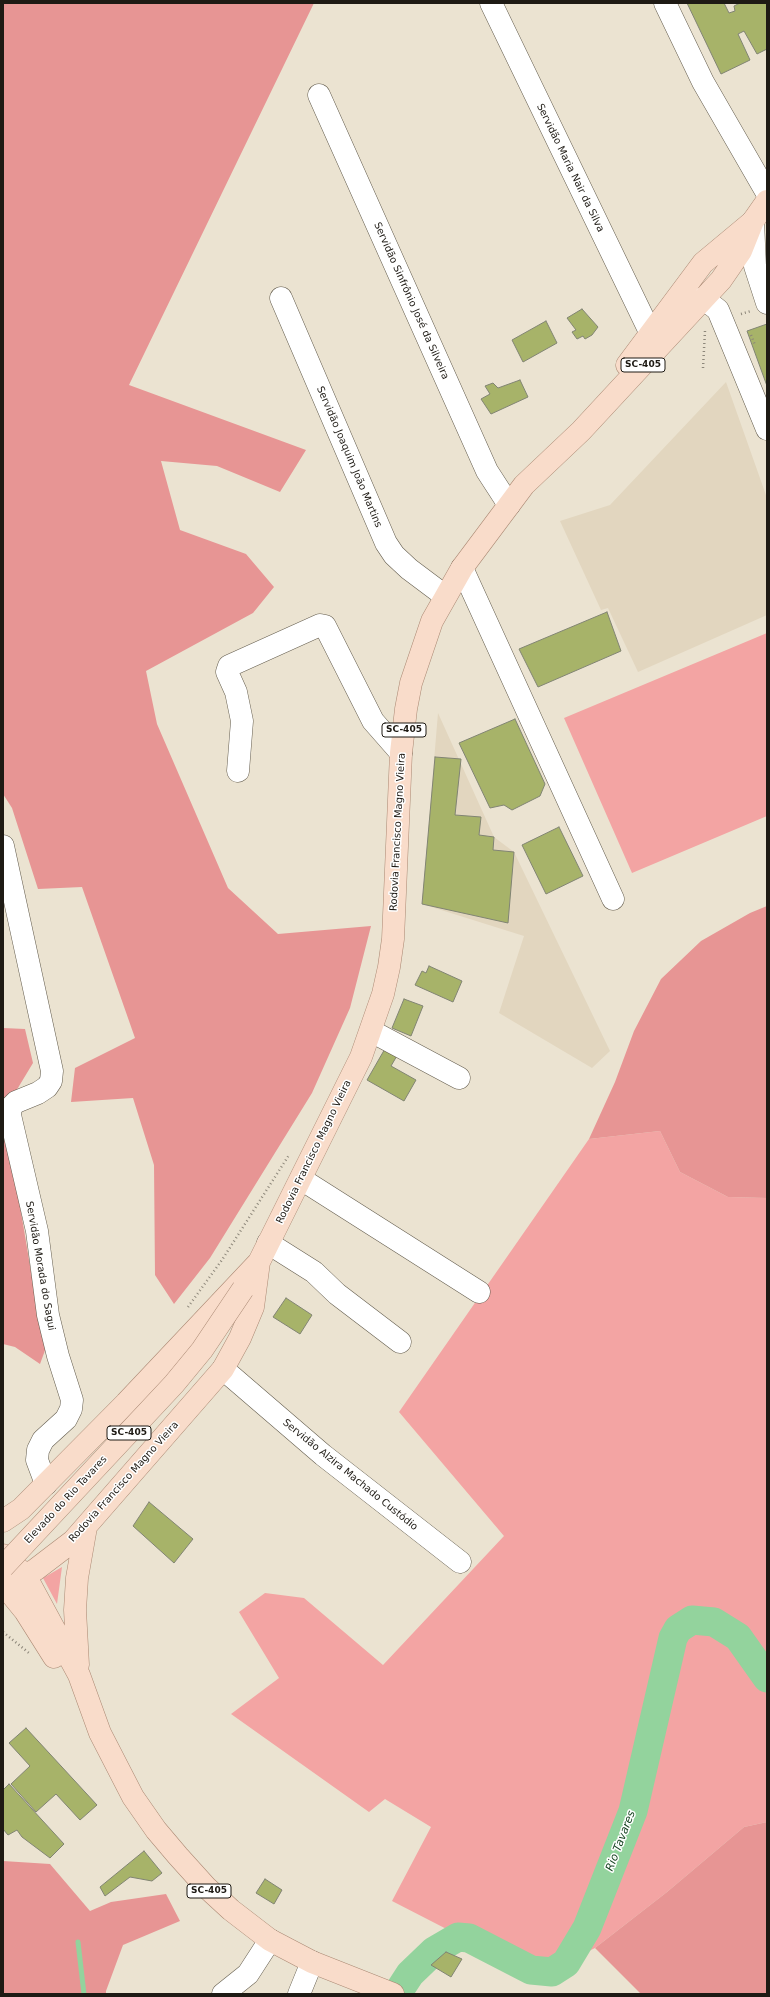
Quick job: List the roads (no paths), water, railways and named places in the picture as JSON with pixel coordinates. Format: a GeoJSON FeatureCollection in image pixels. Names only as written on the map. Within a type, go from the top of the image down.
{"type":"FeatureCollection","features":[{"type":"Feature","properties":{"kind":"main road","name":"Rodovia Francisco Magno Vieira"},"geometry":{"type":"LineString","coordinates":[[3,1521],[21,1510],[126,1403],[263,1252],[361,1058],[371,1031],[389,967],[393,939],[401,753],[411,683],[432,621],[462,568],[524,485],[711,305],[721,280],[741,251],[753,221],[767,201]]}},
{"type":"Feature","properties":{"kind":"main road","name":"Rodovia Francisco Magno Vieira"},"geometry":{"type":"LineString","coordinates":[[581,431],[650,332],[703,263],[753,221]]}},
{"type":"Feature","properties":{"kind":"main road","name":"Rodovia Francisco Magno Vieira"},"geometry":{"type":"LineString","coordinates":[[25,1575],[50,1560],[86,1528],[224,1369],[240,1338],[253,1307],[263,1252]]}},
{"type":"Feature","properties":{"kind":"main road","name":"Elevado do Rio Tavares"},"geometry":{"type":"LineString","coordinates":[[3,1567],[174,1384],[202,1350],[243,1289],[263,1252]]}},
{"type":"Feature","properties":{"kind":"main road"},"geometry":{"type":"LineString","coordinates":[[79,1675],[75,1610],[77,1578],[86,1528]]}},
{"type":"Feature","properties":{"kind":"main road"},"geometry":{"type":"LineString","coordinates":[[3,1555],[25,1575]]}},
{"type":"Feature","properties":{"kind":"main road"},"geometry":{"type":"LineString","coordinates":[[3,1578],[25,1575]]}},
{"type":"Feature","properties":{"kind":"main road","name":"SC-405"},"geometry":{"type":"LineString","coordinates":[[25,1575],[79,1675],[100,1733]]}},
{"type":"Feature","properties":{"kind":"main road","name":"SC-405"},"geometry":{"type":"LineString","coordinates":[[3,1584],[21,1606],[47,1645],[100,1733],[133,1797],[156,1830],[206,1887],[231,1910],[270,1940],[312,1962],[384,1990]]}},
{"type":"Feature","properties":{"kind":"street","name":"Servidão Maria Nair da Silva"},"geometry":{"type":"LineString","coordinates":[[491,3],[638,310],[650,332]]}},
{"type":"Feature","properties":{"kind":"street"},"geometry":{"type":"LineString","coordinates":[[665,3],[702,82],[767,193]]}},
{"type":"Feature","properties":{"kind":"street","name":"Servidão Sinfrônio José da Silveira"},"geometry":{"type":"LineString","coordinates":[[319,95],[487,471],[509,505]]}},
{"type":"Feature","properties":{"kind":"street"},"geometry":{"type":"LineString","coordinates":[[753,221],[755,266],[760,307]]}},
{"type":"Feature","properties":{"kind":"street","name":"Servidão Joaquim João Martins"},"geometry":{"type":"LineString","coordinates":[[281,298],[386,543],[394,555],[409,569],[445,596]]}},
{"type":"Feature","properties":{"kind":"street"},"geometry":{"type":"LineString","coordinates":[[674,301],[711,305],[767,429]]}},
{"type":"Feature","properties":{"kind":"street"},"geometry":{"type":"LineString","coordinates":[[462,568],[613,899]]}},
{"type":"Feature","properties":{"kind":"street"},"geometry":{"type":"LineString","coordinates":[[238,771],[242,721],[236,692],[227,672],[229,666],[320,625],[325,626],[373,720],[401,753]]}},
{"type":"Feature","properties":{"kind":"street","name":"Servidão Morada do Sagui"},"geometry":{"type":"LineString","coordinates":[[3,846],[52,1071],[51,1081],[47,1087],[38,1093],[16,1102],[11,1107],[10,1116],[37,1232],[48,1315],[58,1356],[72,1400],[71,1409],[66,1419],[43,1440],[38,1450],[37,1460],[46,1484]]}},
{"type":"Feature","properties":{"kind":"street"},"geometry":{"type":"LineString","coordinates":[[371,1031],[459,1078]]}},
{"type":"Feature","properties":{"kind":"street"},"geometry":{"type":"LineString","coordinates":[[301,1179],[479,1292]]}},
{"type":"Feature","properties":{"kind":"street"},"geometry":{"type":"LineString","coordinates":[[263,1252],[314,1272],[337,1294],[400,1342]]}},
{"type":"Feature","properties":{"kind":"street","name":"Servidão Alzira Machado Custódio"},"geometry":{"type":"LineString","coordinates":[[224,1369],[323,1455],[460,1562]]}},
{"type":"Feature","properties":{"kind":"street"},"geometry":{"type":"LineString","coordinates":[[223,1994],[248,1974],[270,1940]]}},
{"type":"Feature","properties":{"kind":"street"},"geometry":{"type":"LineString","coordinates":[[298,1994],[312,1962]]}},
{"type":"Feature","properties":{"kind":"waterway","name":"Rio Tavares"},"geometry":{"type":"LineString","coordinates":[[397,1994],[410,1974],[434,1951],[458,1937],[469,1938],[531,1970],[552,1972],[566,1963],[587,1928],[633,1811],[673,1638],[678,1629],[692,1620],[714,1622],[738,1637],[767,1678]]}},
{"type":"Feature","properties":{"kind":"waterway"},"geometry":{"type":"LineString","coordinates":[[78,1942],[84,1994]]}}]}
